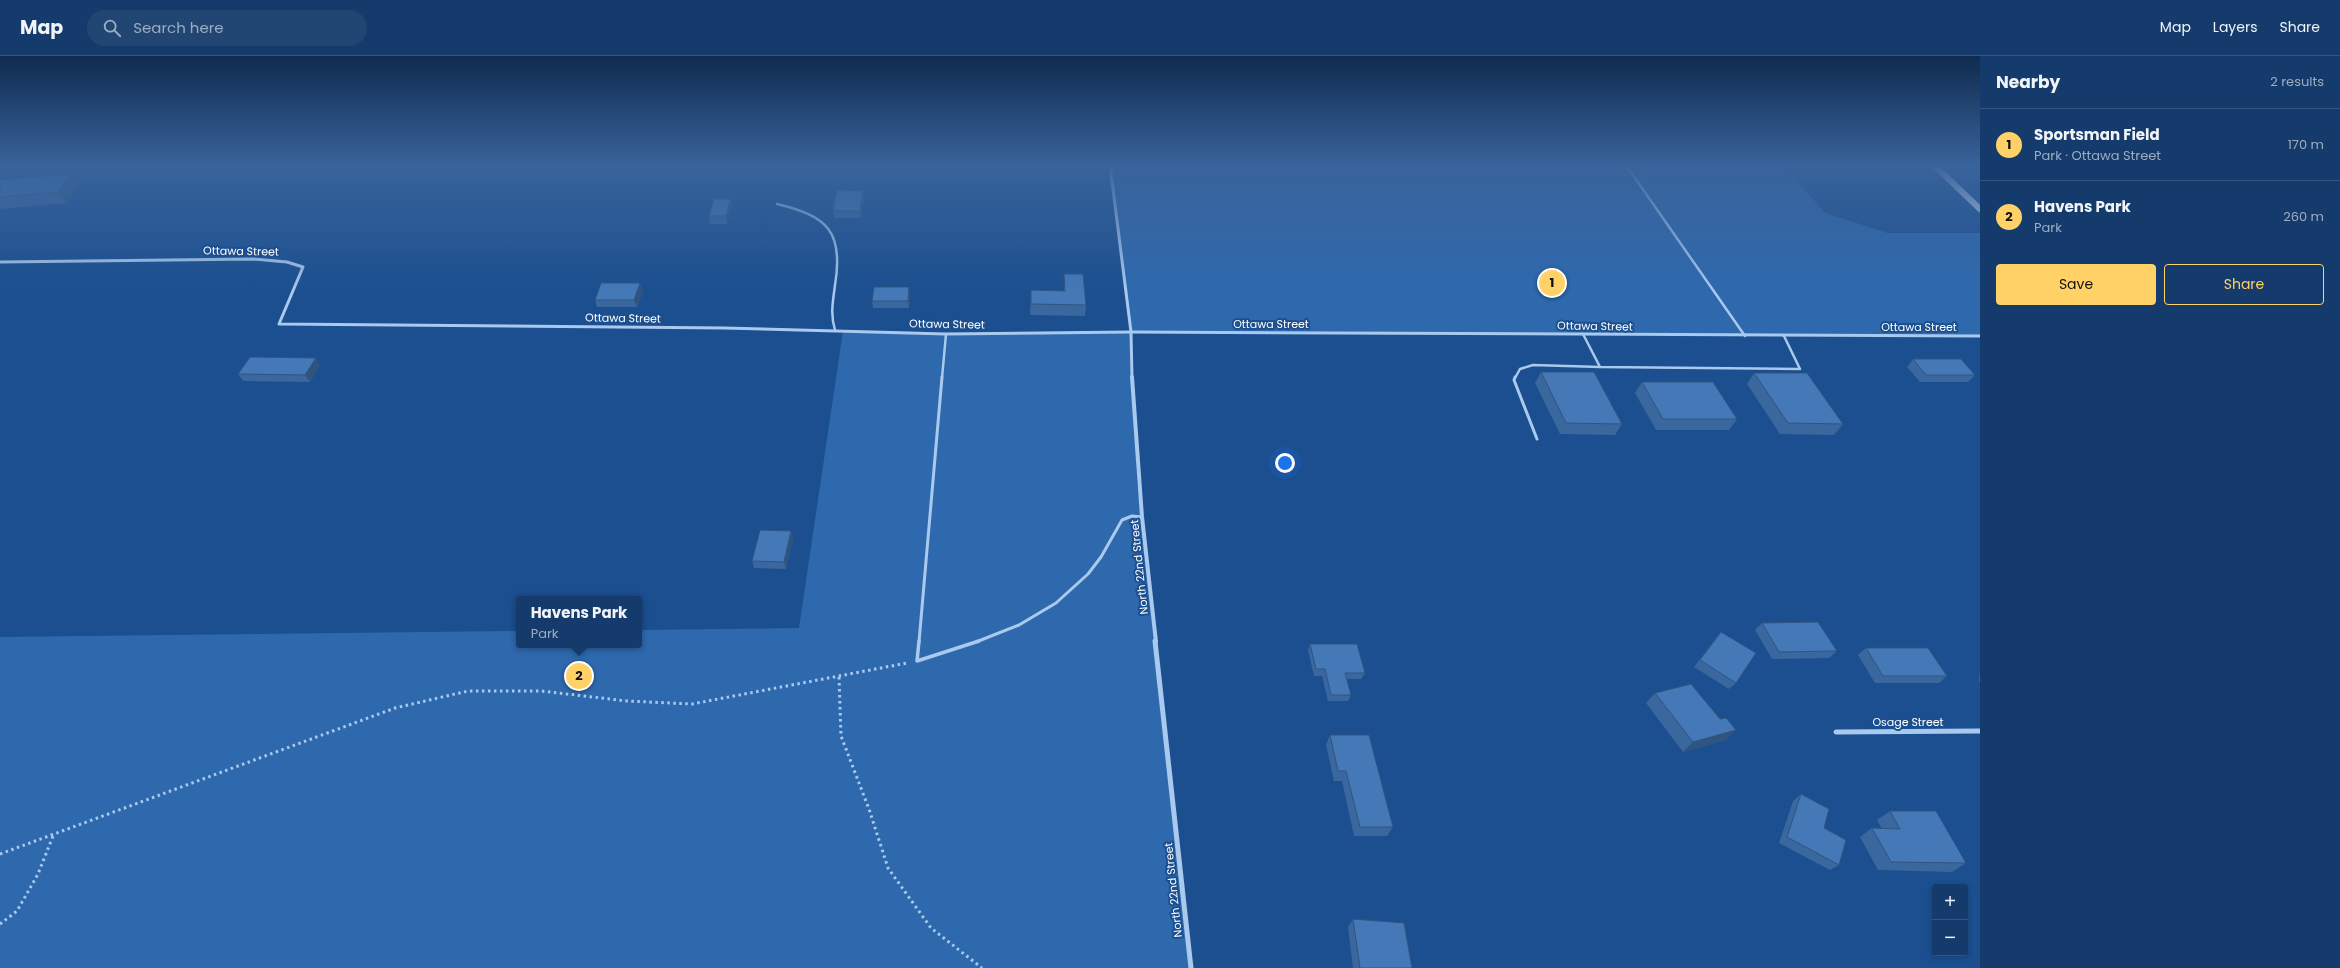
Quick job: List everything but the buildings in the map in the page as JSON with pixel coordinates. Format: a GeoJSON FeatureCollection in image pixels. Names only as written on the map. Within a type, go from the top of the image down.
{"type":"FeatureCollection","features":[{"type":"Feature","properties":{"kind":"street","name":"North 22nd Street"},"geometry":{"type":"LineString","coordinates":[[1115,208],[1131,332],[1133,395],[1142,516],[1191,968]]}},
{"type":"Feature","properties":{"kind":"street","name":"Ottawa Street"},"geometry":{"type":"LineString","coordinates":[[0,262],[253,259],[287,262],[303,267],[279,324],[835,330],[946,334],[1131,332],[1980,336]]}},
{"type":"Feature","properties":{"kind":"street","name":"Osage Street"},"geometry":{"type":"LineString","coordinates":[[1836,732],[1980,731]]}},
{"type":"Feature","properties":{"kind":"lane"},"geometry":{"type":"LineString","coordinates":[[790,208],[811,213],[823,221],[834,236],[840,253],[831,312],[835,330]]}},
{"type":"Feature","properties":{"kind":"lane"},"geometry":{"type":"LineString","coordinates":[[1656,208],[1745,336]]}},
{"type":"Feature","properties":{"kind":"lane"},"geometry":{"type":"LineString","coordinates":[[946,334],[917,661],[971,645],[1028,622],[1074,589],[1098,561],[1122,520],[1132,516],[1142,516]]}},
{"type":"Feature","properties":{"kind":"lane"},"geometry":{"type":"LineString","coordinates":[[1583,334],[1600,366]]}},
{"type":"Feature","properties":{"kind":"lane"},"geometry":{"type":"LineString","coordinates":[[1784,336],[1804,375]]}},
{"type":"Feature","properties":{"kind":"lane"},"geometry":{"type":"LineString","coordinates":[[1538,438],[1514,380],[1520,369],[1533,365],[1800,369]]}},
{"type":"Feature","properties":{"kind":"path"},"geometry":{"type":"LineString","coordinates":[[0,854],[53,836],[395,708],[468,691],[541,691],[627,701],[692,704],[758,693],[917,661]]}},
{"type":"Feature","properties":{"kind":"path"},"geometry":{"type":"LineString","coordinates":[[839,677],[841,736],[870,810],[888,868],[931,928],[982,968]]}},
{"type":"Feature","properties":{"kind":"path"},"geometry":{"type":"LineString","coordinates":[[0,924],[17,912],[38,874],[53,836]]}},
{"type":"Feature","properties":{"kind":"shaded area"},"geometry":{"type":"Polygon","coordinates":[[[1115,208],[1820,208],[1825,213],[1888,233],[1980,233],[1980,336],[1131,332],[1115,208]]]}},
{"type":"Feature","properties":{"kind":"shaded area"},"geometry":{"type":"Polygon","coordinates":[[[843,331],[946,334],[1131,332],[1137,482],[1191,968],[0,968],[0,637],[516,631],[516,648],[642,648],[642,630],[799,628],[843,331]]]}},
{"type":"Feature","properties":{"kind":"place","name":"Sportsman Field"},"geometry":{"type":"Point","coordinates":[1552,283]}},
{"type":"Feature","properties":{"kind":"place","name":"Havens Park"},"geometry":{"type":"Point","coordinates":[579,676]}}]}
